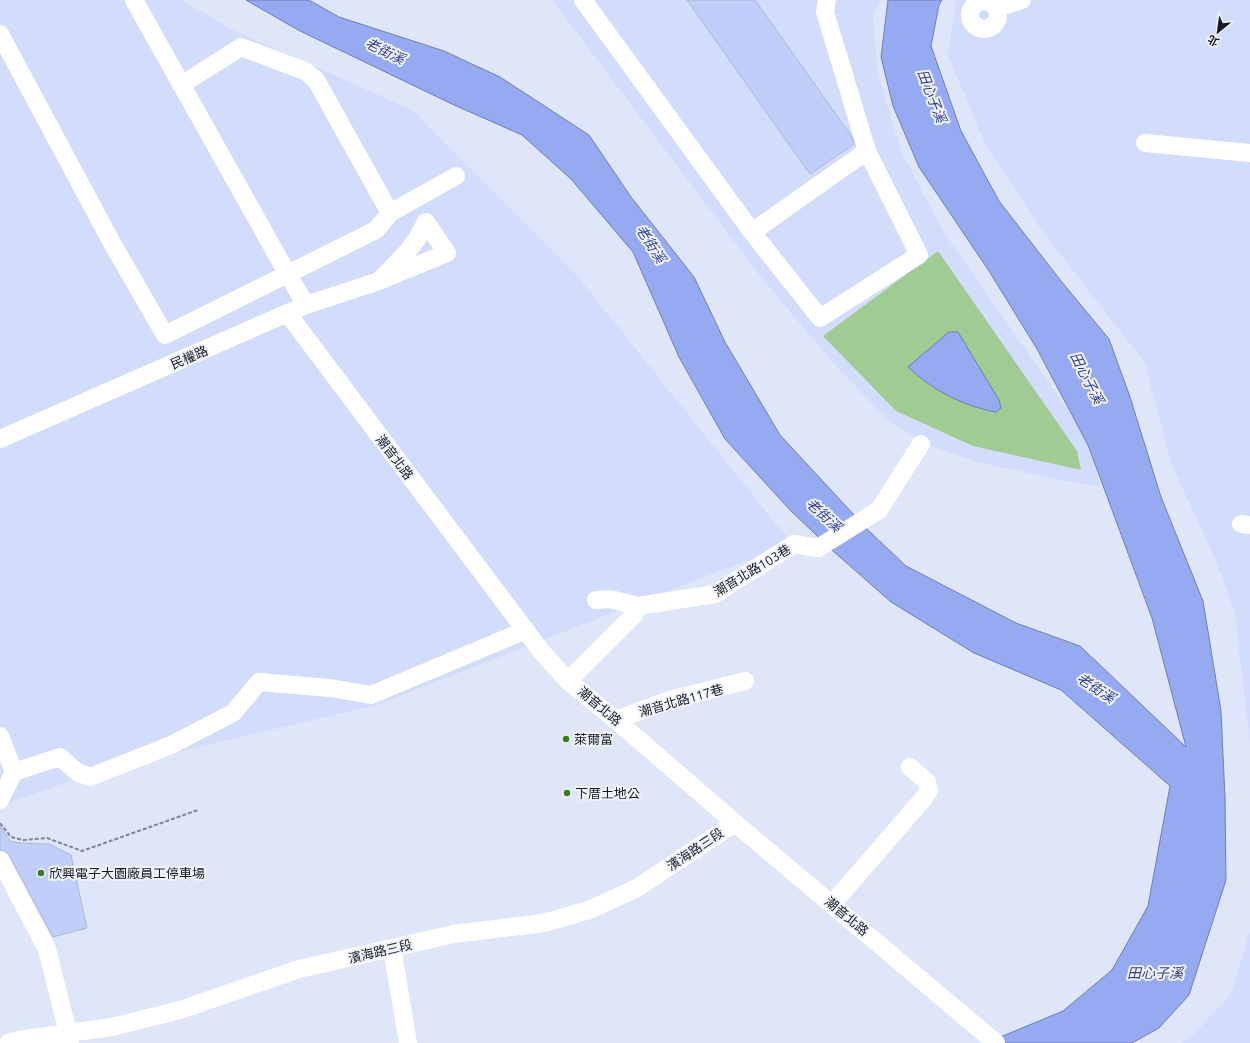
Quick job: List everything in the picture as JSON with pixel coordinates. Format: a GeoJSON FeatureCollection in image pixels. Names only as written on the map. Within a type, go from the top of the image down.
{"type":"FeatureCollection","features":[{"type":"Feature","properties":{"kind":"street"},"geometry":{"type":"LineString","coordinates":[[134,0],[306,306]]}},
{"type":"Feature","properties":{"kind":"street"},"geometry":{"type":"LineString","coordinates":[[583,0],[752,232],[820,318],[919,254],[867,151],[825,12],[827,0]]}},
{"type":"Feature","properties":{"kind":"street"},"geometry":{"type":"LineString","coordinates":[[997,8],[1022,0]]}},
{"type":"Feature","properties":{"kind":"street"},"geometry":{"type":"LineString","coordinates":[[0,34],[112,243],[165,335],[376,230],[390,212],[456,176]]}},
{"type":"Feature","properties":{"kind":"street"},"geometry":{"type":"LineString","coordinates":[[181,85],[241,47],[305,71],[316,80],[390,212]]}},
{"type":"Feature","properties":{"kind":"street"},"geometry":{"type":"LineString","coordinates":[[1145,143],[1250,153]]}},
{"type":"Feature","properties":{"kind":"street"},"geometry":{"type":"LineString","coordinates":[[752,232],[867,151]]}},
{"type":"Feature","properties":{"kind":"street","name":"民權路"},"geometry":{"type":"LineString","coordinates":[[0,439],[306,306],[379,281]]}},
{"type":"Feature","properties":{"kind":"street","name":"潮音北路"},"geometry":{"type":"LineString","coordinates":[[288,314],[541,651],[568,681],[616,720],[735,823],[996,1043]]}},
{"type":"Feature","properties":{"kind":"street","name":"潮音北路103巷"},"geometry":{"type":"LineString","coordinates":[[596,600],[610,599],[638,606],[714,594],[794,544],[818,548],[880,510],[921,444]]}},
{"type":"Feature","properties":{"kind":"street"},"geometry":{"type":"LineString","coordinates":[[568,681],[634,615],[638,606]]}},
{"type":"Feature","properties":{"kind":"street"},"geometry":{"type":"LineString","coordinates":[[0,800],[14,772],[60,757],[77,772],[90,777],[171,745],[233,713],[259,682],[330,688],[371,695],[526,630]]}},
{"type":"Feature","properties":{"kind":"street","name":"潮音北路117巷"},"geometry":{"type":"LineString","coordinates":[[616,720],[670,700],[745,681]]}},
{"type":"Feature","properties":{"kind":"street"},"geometry":{"type":"LineString","coordinates":[[0,736],[14,772]]}},
{"type":"Feature","properties":{"kind":"street"},"geometry":{"type":"LineString","coordinates":[[832,904],[924,798],[929,790],[926,782],[910,767]]}},
{"type":"Feature","properties":{"kind":"street","name":"濱海路三段"},"geometry":{"type":"LineString","coordinates":[[8,1043],[18,1040],[69,1038],[180,1010],[299,969],[454,934],[544,923],[589,910],[637,888],[735,823]]}},
{"type":"Feature","properties":{"kind":"street"},"geometry":{"type":"LineString","coordinates":[[0,860],[47,949],[69,1038]]}},
{"type":"Feature","properties":{"kind":"street"},"geometry":{"type":"LineString","coordinates":[[392,948],[408,1043]]}},
{"type":"Feature","properties":{"kind":"path"},"geometry":{"type":"LineString","coordinates":[[0,823],[11,838],[23,840],[47,838],[82,851],[198,810]]}},
{"type":"Feature","properties":{"kind":"shaded area"},"geometry":{"type":"Polygon","coordinates":[[[0,0],[182,0],[233,30],[414,111],[578,277],[791,543],[376,705],[101,770],[0,806],[0,0]]]}},
{"type":"Feature","properties":{"kind":"shaded area"},"geometry":{"type":"Polygon","coordinates":[[[552,0],[880,0],[873,16],[878,74],[901,151],[943,231],[1093,447],[1099,486],[1051,478],[973,461],[930,445],[889,422],[831,360],[761,277],[552,0]]]}},
{"type":"Feature","properties":{"kind":"shaded area"},"geometry":{"type":"Polygon","coordinates":[[[956,0],[1250,0],[1250,742],[1235,614],[1216,560],[1172,466],[1145,363],[1040,228],[983,139],[948,55],[956,0]]]}},
{"type":"Feature","properties":{"kind":"shaded area"},"geometry":{"type":"Polygon","coordinates":[[[1250,932],[1250,1043],[1182,1043],[1189,1039],[1231,994],[1250,932]]]}},
{"type":"Feature","properties":{"kind":"green space"},"geometry":{"type":"Polygon","coordinates":[[[938,251],[1077,451],[1081,470],[973,446],[896,411],[823,336],[938,251]]]}},
{"type":"Feature","properties":{"kind":"water"},"geometry":{"type":"Polygon","coordinates":[[[246,0],[309,0],[339,17],[444,51],[500,77],[589,135],[631,197],[694,277],[725,342],[780,435],[868,530],[906,566],[1016,623],[1080,646],[1186,747],[1152,618],[1088,445],[1037,349],[989,271],[919,167],[893,106],[881,57],[888,0],[942,0],[939,5],[931,46],[961,131],[999,201],[1061,281],[1109,339],[1130,397],[1161,497],[1203,601],[1221,711],[1225,798],[1226,880],[1189,995],[1159,1028],[1132,1043],[986,1043],[1063,1011],[1112,970],[1148,906],[1170,786],[1061,690],[974,653],[891,602],[833,551],[791,511],[725,439],[679,357],[633,252],[571,179],[522,135],[452,104],[298,30],[246,0]]]}},
{"type":"Feature","properties":{"kind":"water"},"geometry":{"type":"Polygon","coordinates":[[[949,332],[958,332],[999,400],[1001,408],[996,412],[972,406],[949,396],[927,383],[908,367],[949,332]]]}},
{"type":"Feature","properties":{"kind":"building"},"geometry":{"type":"Polygon","coordinates":[[[687,0],[755,0],[852,137],[854,144],[810,174],[687,0]]]}},
{"type":"Feature","properties":{"kind":"building","name":"欣興電子大園廠員工停車場"},"geometry":{"type":"Polygon","coordinates":[[[0,825],[10,841],[19,843],[49,844],[71,855],[87,928],[53,937],[9,855],[5,851],[0,850],[0,825]]]}},
{"type":"Feature","properties":{"kind":"place","name":"萊爾富"},"geometry":{"type":"Point","coordinates":[566,739]}},
{"type":"Feature","properties":{"kind":"place","name":"下厝土地公"},"geometry":{"type":"Point","coordinates":[567,793]}},
{"type":"Feature","properties":{"kind":"place","name":"欣興電子大園廠員工停車場"},"geometry":{"type":"Point","coordinates":[41,873]}},
{"type":"Feature","properties":{"kind":"water label","name":"老街溪"},"geometry":{"type":"Point","coordinates":[385,51]}},
{"type":"Feature","properties":{"kind":"water label","name":"田心子溪"},"geometry":{"type":"Point","coordinates":[932,96]}},
{"type":"Feature","properties":{"kind":"water label","name":"老街溪"},"geometry":{"type":"Point","coordinates":[651,244]}},
{"type":"Feature","properties":{"kind":"water label","name":"田心子溪"},"geometry":{"type":"Point","coordinates":[1087,378]}},
{"type":"Feature","properties":{"kind":"water label","name":"老街溪"},"geometry":{"type":"Point","coordinates":[824,515]}},
{"type":"Feature","properties":{"kind":"water label","name":"老街溪"},"geometry":{"type":"Point","coordinates":[1096,688]}},
{"type":"Feature","properties":{"kind":"water label","name":"田心子溪"},"geometry":{"type":"Point","coordinates":[1155,973]}}]}
